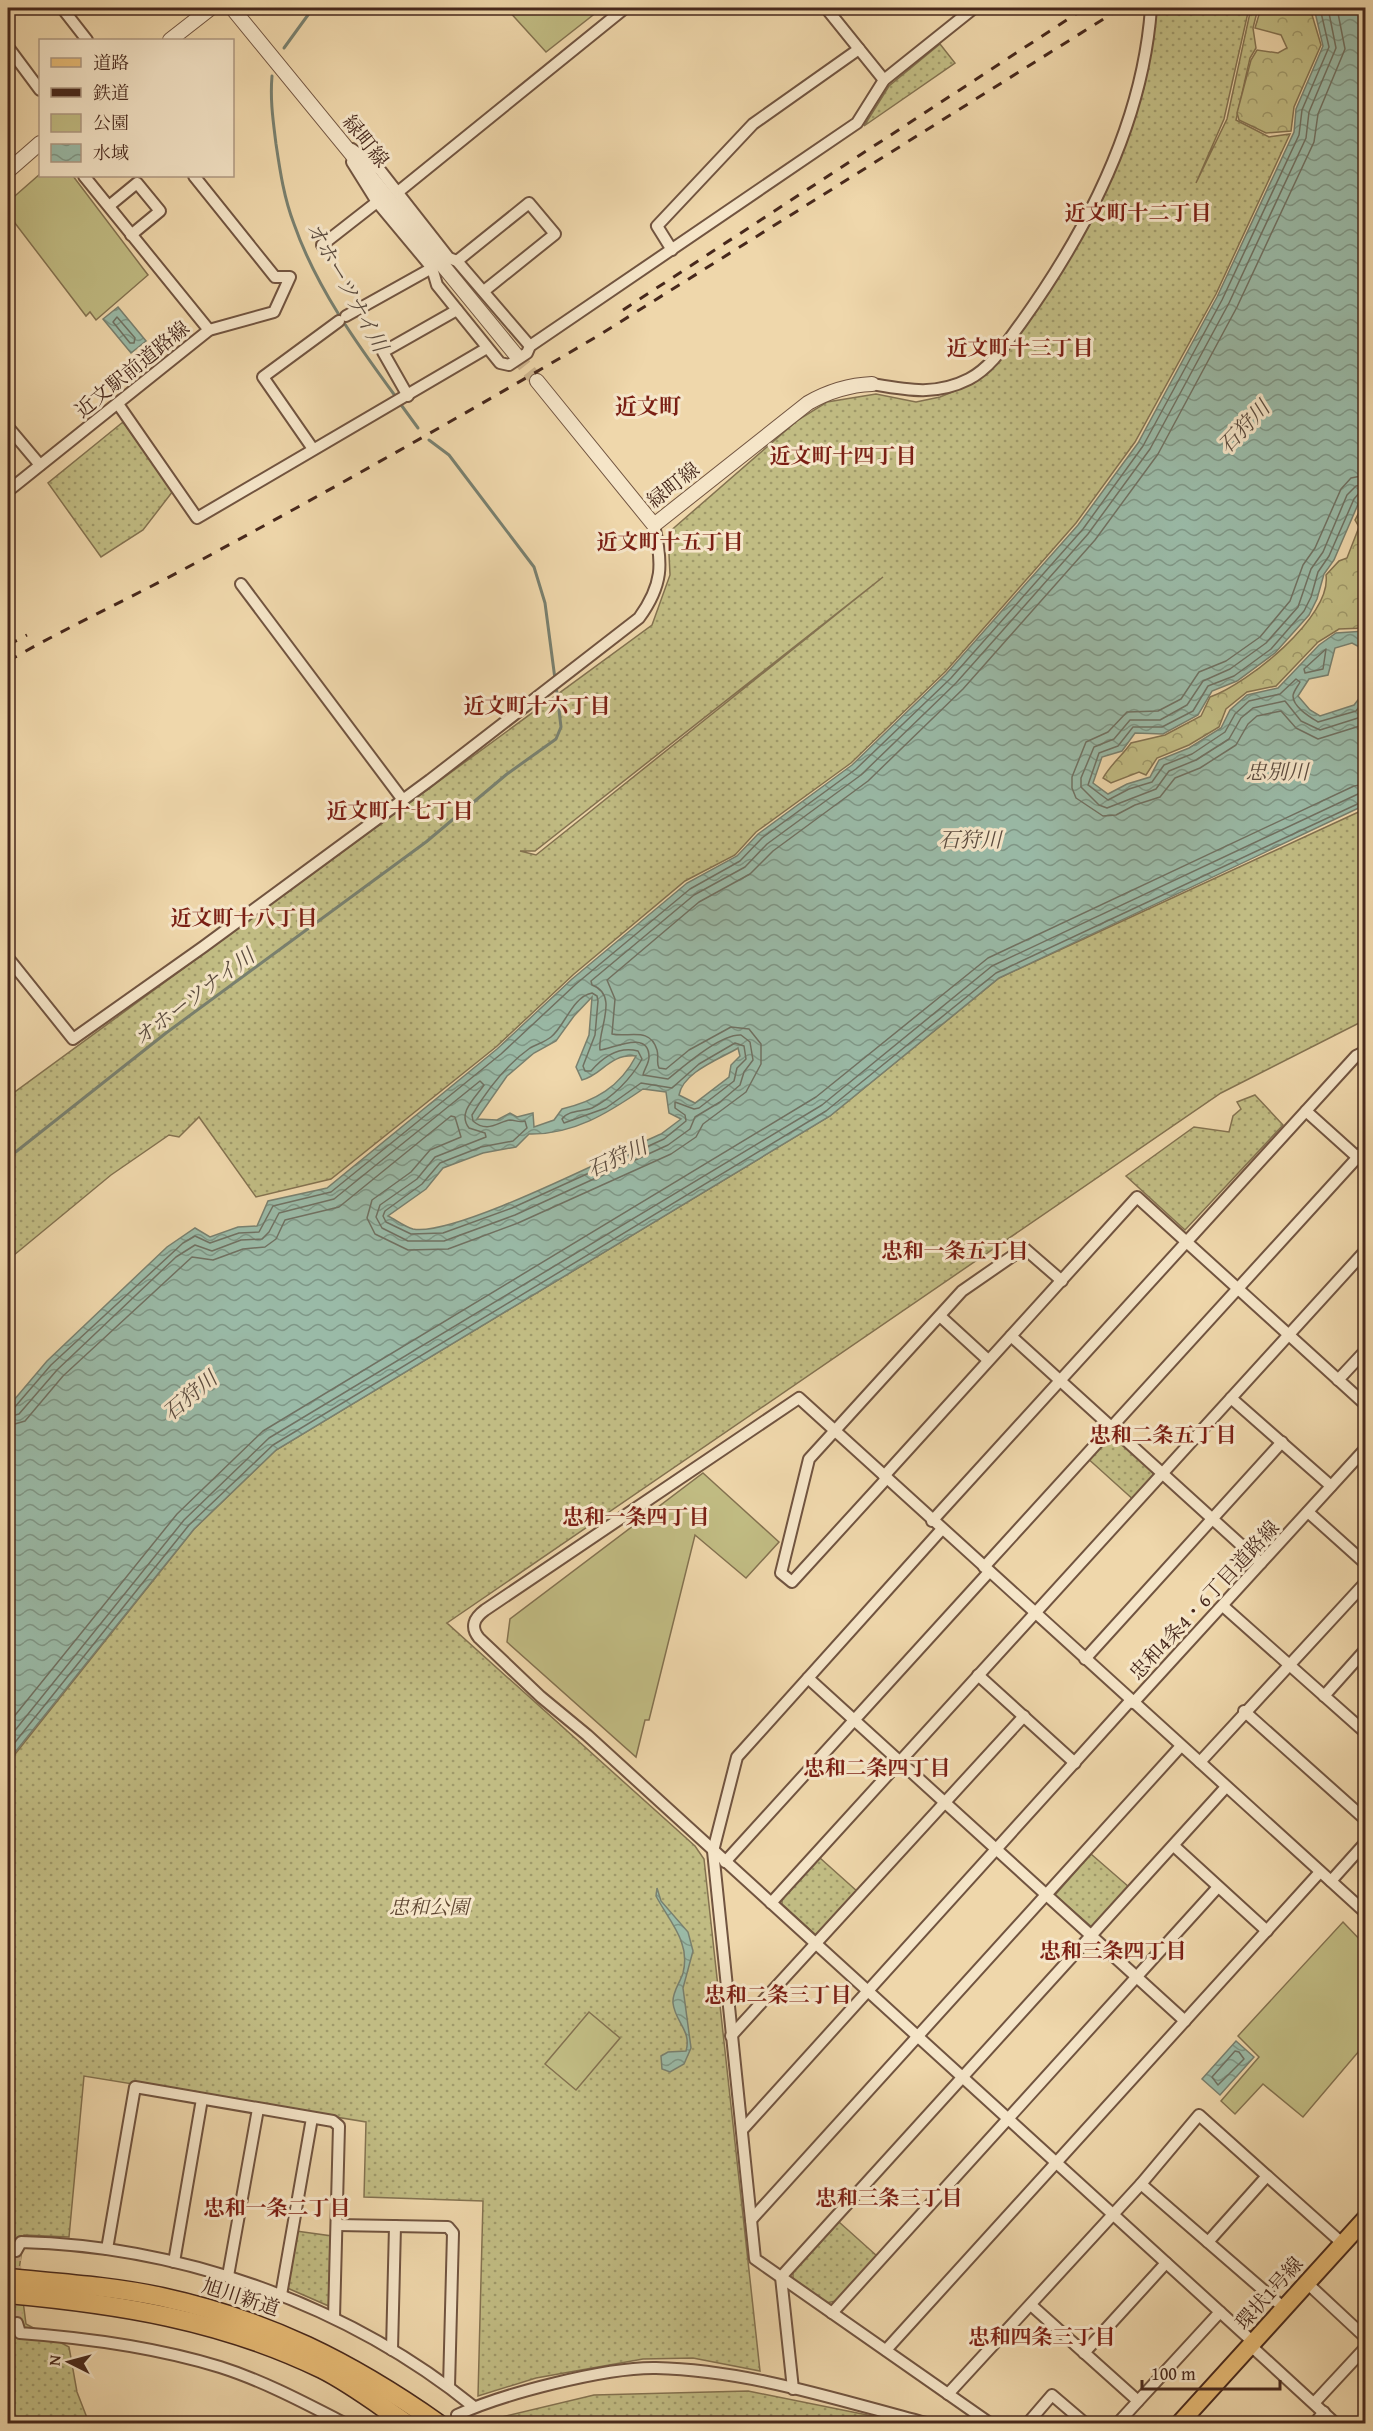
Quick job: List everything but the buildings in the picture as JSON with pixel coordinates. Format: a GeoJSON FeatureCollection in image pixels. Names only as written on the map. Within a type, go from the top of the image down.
{"type":"FeatureCollection","features":[{"type":"Feature","properties":{"kind":"highway","name":"旭川新道"},"geometry":{"type":"LineString","coordinates":[[8,2278],[109,2288],[160,2297],[230,2315],[327,2353],[392,2391],[439,2424]]}},
{"type":"Feature","properties":{"kind":"highway","name":"旭川新道"},"geometry":{"type":"LineString","coordinates":[[8,2294],[85,2301],[159,2313],[254,2339],[324,2370],[408,2424]]}},
{"type":"Feature","properties":{"kind":"main road","name":"環状1号線"},"geometry":{"type":"LineString","coordinates":[[1179,2424],[1365,2218]]}},
{"type":"Feature","properties":{"kind":"street"},"geometry":{"type":"LineString","coordinates":[[62,8],[86,39]]}},
{"type":"Feature","properties":{"kind":"street"},"geometry":{"type":"LineString","coordinates":[[171,39],[211,8]]}},
{"type":"Feature","properties":{"kind":"street","name":"緑町線"},"geometry":{"type":"LineString","coordinates":[[232,8],[516,355]]}},
{"type":"Feature","properties":{"kind":"street"},"geometry":{"type":"LineString","coordinates":[[398,192],[625,8]]}},
{"type":"Feature","properties":{"kind":"street"},"geometry":{"type":"LineString","coordinates":[[826,8],[884,80]]}},
{"type":"Feature","properties":{"kind":"street"},"geometry":{"type":"LineString","coordinates":[[344,144],[342,145],[377,202],[432,268],[437,285],[500,363],[509,365],[527,353],[530,346],[857,123],[884,80],[974,8]]}},
{"type":"Feature","properties":{"kind":"street"},"geometry":{"type":"LineString","coordinates":[[872,384],[917,391],[944,390],[974,376],[994,359],[1045,289],[1075,241],[1099,192],[1124,132],[1138,85],[1151,8]]}},
{"type":"Feature","properties":{"kind":"street"},"geometry":{"type":"LineString","coordinates":[[8,47],[39,89]]}},
{"type":"Feature","properties":{"kind":"street"},"geometry":{"type":"LineString","coordinates":[[672,250],[657,226],[753,124],[859,49]]}},
{"type":"Feature","properties":{"kind":"street"},"geometry":{"type":"LineString","coordinates":[[8,171],[39,144]]}},
{"type":"Feature","properties":{"kind":"street"},"geometry":{"type":"LineString","coordinates":[[344,144],[380,170],[449,258],[457,261],[530,346]]}},
{"type":"Feature","properties":{"kind":"street","name":"近文駅前道路線"},"geometry":{"type":"LineString","coordinates":[[8,491],[208,330],[85,177]]}},
{"type":"Feature","properties":{"kind":"street"},"geometry":{"type":"LineString","coordinates":[[195,177],[275,277],[290,278],[274,312],[208,330]]}},
{"type":"Feature","properties":{"kind":"street"},"geometry":{"type":"LineString","coordinates":[[109,206],[137,183],[160,211],[131,235]]}},
{"type":"Feature","properties":{"kind":"street"},"geometry":{"type":"LineString","coordinates":[[322,245],[377,202]]}},
{"type":"Feature","properties":{"kind":"street"},"geometry":{"type":"LineString","coordinates":[[457,261],[529,203],[555,234],[484,291]]}},
{"type":"Feature","properties":{"kind":"street"},"geometry":{"type":"LineString","coordinates":[[313,449],[263,377],[343,318],[432,268]]}},
{"type":"Feature","properties":{"kind":"street"},"geometry":{"type":"LineString","coordinates":[[401,400],[383,352],[457,310]]}},
{"type":"Feature","properties":{"kind":"street"},"geometry":{"type":"LineString","coordinates":[[118,404],[197,518],[488,348]]}},
{"type":"Feature","properties":{"kind":"street","name":"緑町線"},"geometry":{"type":"LineString","coordinates":[[537,381],[654,525],[808,403],[827,392],[850,385],[872,384]]}},
{"type":"Feature","properties":{"kind":"street"},"geometry":{"type":"LineString","coordinates":[[8,427],[40,465]]}},
{"type":"Feature","properties":{"kind":"street"},"geometry":{"type":"LineString","coordinates":[[8,958],[73,1038],[203,947],[403,800],[639,618],[652,600],[660,575],[661,555],[654,525]]}},
{"type":"Feature","properties":{"kind":"street"},"geometry":{"type":"LineString","coordinates":[[241,584],[403,800]]}},
{"type":"Feature","properties":{"kind":"street"},"geometry":{"type":"LineString","coordinates":[[932,1521],[1356,1056],[1365,1051]]}},
{"type":"Feature","properties":{"kind":"street"},"geometry":{"type":"LineString","coordinates":[[1306,1111],[1361,1161]]}},
{"type":"Feature","properties":{"kind":"street"},"geometry":{"type":"LineString","coordinates":[[725,1862],[1237,1288],[1361,1161],[1365,1148]]}},
{"type":"Feature","properties":{"kind":"street"},"geometry":{"type":"LineString","coordinates":[[1062,1281],[1024,1248],[962,1291],[809,1460],[781,1574],[792,1582],[988,1360],[1062,1281],[1137,1197],[1365,1405]]}},
{"type":"Feature","properties":{"kind":"street"},"geometry":{"type":"LineString","coordinates":[[771,1903],[1365,1250]]}},
{"type":"Feature","properties":{"kind":"street"},"geometry":{"type":"LineString","coordinates":[[939,1316],[988,1360]]}},
{"type":"Feature","properties":{"kind":"street"},"geometry":{"type":"LineString","coordinates":[[1011,1336],[1261,1563]]}},
{"type":"Feature","properties":{"kind":"street"},"geometry":{"type":"LineString","coordinates":[[1338,1380],[1365,1350]]}},
{"type":"Feature","properties":{"kind":"street"},"geometry":{"type":"LineString","coordinates":[[743,2129],[868,1991],[997,1850],[1075,1763],[1132,1702],[799,1398],[494,1603],[477,1616],[474,1624],[479,1638],[868,1991],[1112,2215],[1220,2312],[1336,2424]]}},
{"type":"Feature","properties":{"kind":"street"},"geometry":{"type":"LineString","coordinates":[[1231,1398],[1331,1486]]}},
{"type":"Feature","properties":{"kind":"street"},"geometry":{"type":"LineString","coordinates":[[1085,1659],[1282,1442]]}},
{"type":"Feature","properties":{"kind":"street","name":"忠和4条4・6丁目道路線"},"geometry":{"type":"LineString","coordinates":[[1365,1448],[1132,1702],[1365,1913]]}},
{"type":"Feature","properties":{"kind":"street"},"geometry":{"type":"LineString","coordinates":[[1308,1512],[1364,1560]]}},
{"type":"Feature","properties":{"kind":"street"},"geometry":{"type":"LineString","coordinates":[[942,1529],[737,1757],[713,1851],[755,2259],[991,2424]]}},
{"type":"Feature","properties":{"kind":"street"},"geometry":{"type":"LineString","coordinates":[[1200,1762],[1365,1582]]}},
{"type":"Feature","properties":{"kind":"street"},"geometry":{"type":"LineString","coordinates":[[1222,1606],[1365,1733]]}},
{"type":"Feature","properties":{"kind":"street"},"geometry":{"type":"LineString","coordinates":[[1324,1696],[1365,1649]]}},
{"type":"Feature","properties":{"kind":"street"},"geometry":{"type":"LineString","coordinates":[[978,1675],[1075,1763]]}},
{"type":"Feature","properties":{"kind":"street"},"geometry":{"type":"LineString","coordinates":[[808,1678],[1185,2021]]}},
{"type":"Feature","properties":{"kind":"street"},"geometry":{"type":"LineString","coordinates":[[1244,1712],[1365,1820]]}},
{"type":"Feature","properties":{"kind":"street"},"geometry":{"type":"LineString","coordinates":[[732,2036],[1024,1716]]}},
{"type":"Feature","properties":{"kind":"street"},"geometry":{"type":"LineString","coordinates":[[751,2220],[1181,1746]]}},
{"type":"Feature","properties":{"kind":"street"},"geometry":{"type":"LineString","coordinates":[[793,2388],[782,2277],[1226,1787]]}},
{"type":"Feature","properties":{"kind":"street"},"geometry":{"type":"LineString","coordinates":[[1331,1881],[1365,1842]]}},
{"type":"Feature","properties":{"kind":"street"},"geometry":{"type":"LineString","coordinates":[[1174,1846],[1267,1930]]}},
{"type":"Feature","properties":{"kind":"street"},"geometry":{"type":"LineString","coordinates":[[886,2350],[1320,1872]]}},
{"type":"Feature","properties":{"kind":"street"},"geometry":{"type":"LineString","coordinates":[[832,2313],[1218,1887]]}},
{"type":"Feature","properties":{"kind":"street"},"geometry":{"type":"LineString","coordinates":[[107,2249],[135,2087],[333,2121],[339,2126],[334,2318]]}},
{"type":"Feature","properties":{"kind":"street"},"geometry":{"type":"LineString","coordinates":[[174,2262],[202,2099]]}},
{"type":"Feature","properties":{"kind":"street"},"geometry":{"type":"LineString","coordinates":[[228,2276],[258,2109]]}},
{"type":"Feature","properties":{"kind":"street"},"geometry":{"type":"LineString","coordinates":[[948,2394],[1141,2184],[1199,2115],[1342,2243]]}},
{"type":"Feature","properties":{"kind":"street"},"geometry":{"type":"LineString","coordinates":[[281,2295],[312,2118]]}},
{"type":"Feature","properties":{"kind":"street"},"geometry":{"type":"LineString","coordinates":[[1208,2242],[1267,2176]]}},
{"type":"Feature","properties":{"kind":"street"},"geometry":{"type":"LineString","coordinates":[[1141,2184],[1284,2308]]}},
{"type":"Feature","properties":{"kind":"street"},"geometry":{"type":"LineString","coordinates":[[338,2225],[448,2227],[453,2233],[449,2387]]}},
{"type":"Feature","properties":{"kind":"street"},"geometry":{"type":"LineString","coordinates":[[392,2350],[395,2226]]}},
{"type":"Feature","properties":{"kind":"street"},"geometry":{"type":"LineString","coordinates":[[16,2251],[21,2242],[107,2249],[174,2262],[228,2276],[281,2295],[334,2318],[392,2350],[449,2387],[474,2407]]}},
{"type":"Feature","properties":{"kind":"street"},"geometry":{"type":"LineString","coordinates":[[1084,2353],[1166,2263]]}},
{"type":"Feature","properties":{"kind":"street"},"geometry":{"type":"LineString","coordinates":[[1306,2283],[1365,2338]]}},
{"type":"Feature","properties":{"kind":"street"},"geometry":{"type":"LineString","coordinates":[[1031,2305],[1138,2401]]}},
{"type":"Feature","properties":{"kind":"street"},"geometry":{"type":"LineString","coordinates":[[1117,2424],[1220,2312]]}},
{"type":"Feature","properties":{"kind":"street"},"geometry":{"type":"LineString","coordinates":[[17,2323],[20,2332],[77,2337],[149,2349],[220,2367],[279,2390],[346,2424]]}},
{"type":"Feature","properties":{"kind":"street"},"geometry":{"type":"LineString","coordinates":[[1314,2403],[1365,2347]]}},
{"type":"Feature","properties":{"kind":"street"},"geometry":{"type":"LineString","coordinates":[[457,2415],[474,2407],[548,2386],[621,2371],[656,2368],[715,2374],[793,2388],[930,2424]]}},
{"type":"Feature","properties":{"kind":"street"},"geometry":{"type":"LineString","coordinates":[[1027,2424],[1052,2395],[1086,2424]]}},
{"type":"Feature","properties":{"kind":"street"},"geometry":{"type":"LineString","coordinates":[[1314,2424],[1324,2412]]}},
{"type":"Feature","properties":{"kind":"green space"},"geometry":{"type":"Polygon","coordinates":[[[506,8],[602,8],[546,52],[506,8]]]}},
{"type":"Feature","properties":{"kind":"green space"},"geometry":{"type":"Polygon","coordinates":[[[1157,8],[1249,8],[1224,119],[1196,183],[1227,119],[1251,8],[1258,8],[1253,28],[1256,48],[1250,58],[1236,120],[1269,137],[1290,134],[1216,294],[1135,442],[1076,523],[946,671],[851,763],[756,832],[735,855],[685,881],[574,974],[496,1047],[331,1179],[256,1197],[199,1117],[179,1137],[169,1135],[111,1175],[8,1260],[8,1097],[652,625],[670,575],[668,533],[798,420],[827,402],[876,394],[916,402],[940,397],[974,383],[996,364],[1055,283],[1096,214],[1126,144],[1144,88],[1157,8]],[[883,577],[535,851],[520,851],[536,855],[883,577]]]}},
{"type":"Feature","properties":{"kind":"green space"},"geometry":{"type":"Polygon","coordinates":[[[1261,8],[1310,8],[1321,45],[1294,107],[1291,131],[1266,133],[1239,120],[1237,113],[1251,60],[1257,50],[1278,53],[1287,48],[1281,35],[1255,28],[1261,8]]]}},
{"type":"Feature","properties":{"kind":"green space"},"geometry":{"type":"Polygon","coordinates":[[[940,44],[955,63],[864,126],[889,86],[940,44]]]}},
{"type":"Feature","properties":{"kind":"green space"},"geometry":{"type":"Polygon","coordinates":[[[39,175],[39,177],[74,177],[148,275],[96,320],[90,312],[86,316],[8,214],[8,202],[39,175]]]}},
{"type":"Feature","properties":{"kind":"green space"},"geometry":{"type":"Polygon","coordinates":[[[123,422],[173,491],[143,530],[101,557],[48,483],[123,422]]]}},
{"type":"Feature","properties":{"kind":"green space"},"geometry":{"type":"Polygon","coordinates":[[[1365,501],[1365,628],[1339,629],[1318,642],[1276,686],[1247,692],[1226,709],[1219,727],[1189,745],[1157,758],[1146,775],[1139,772],[1111,783],[1103,778],[1131,743],[1165,735],[1201,716],[1210,697],[1226,690],[1265,664],[1302,629],[1316,610],[1324,592],[1326,575],[1339,561],[1347,558],[1359,527],[1355,520],[1365,501]]]}},
{"type":"Feature","properties":{"kind":"green space","name":"忠和公園"},"geometry":{"type":"Polygon","coordinates":[[[1365,809],[1365,1020],[1221,1093],[447,1623],[695,1846],[704,1859],[760,2371],[693,2358],[643,2359],[536,2378],[478,2396],[483,2201],[364,2197],[366,2122],[84,2076],[69,2237],[24,2235],[19,2270],[26,2324],[69,2347],[77,2392],[89,2423],[8,2423],[8,1763],[194,1529],[276,1450],[830,1116],[999,978],[1365,809]]]}},
{"type":"Feature","properties":{"kind":"green space"},"geometry":{"type":"Polygon","coordinates":[[[1255,1095],[1283,1125],[1185,1230],[1126,1176],[1194,1127],[1229,1132],[1233,1116],[1241,1109],[1237,1102],[1255,1095]]]}},
{"type":"Feature","properties":{"kind":"green space"},"geometry":{"type":"Polygon","coordinates":[[[1112,1426],[1163,1473],[1136,1502],[1085,1456],[1112,1426]]]}},
{"type":"Feature","properties":{"kind":"green space"},"geometry":{"type":"Polygon","coordinates":[[[703,1473],[779,1542],[746,1578],[695,1535],[649,1720],[645,1720],[636,1757],[507,1642],[510,1619],[703,1473]]]}},
{"type":"Feature","properties":{"kind":"green space"},"geometry":{"type":"Polygon","coordinates":[[[1091,1854],[1129,1887],[1093,1928],[1055,1895],[1091,1854]]]}},
{"type":"Feature","properties":{"kind":"green space"},"geometry":{"type":"Polygon","coordinates":[[[820,1858],[858,1892],[817,1936],[782,1904],[782,1899],[820,1858]]]}},
{"type":"Feature","properties":{"kind":"green space"},"geometry":{"type":"Polygon","coordinates":[[[1343,1922],[1365,1945],[1365,2044],[1303,2117],[1263,2084],[1235,2114],[1221,2101],[1259,2057],[1238,2036],[1343,1922]]]}},
{"type":"Feature","properties":{"kind":"green space"},"geometry":{"type":"Polygon","coordinates":[[[589,2012],[620,2038],[576,2090],[545,2064],[589,2012]]]}},
{"type":"Feature","properties":{"kind":"green space"},"geometry":{"type":"Polygon","coordinates":[[[839,2222],[877,2256],[836,2301],[826,2303],[793,2280],[793,2272],[839,2222]]]}},
{"type":"Feature","properties":{"kind":"green space"},"geometry":{"type":"Polygon","coordinates":[[[296,2231],[332,2236],[331,2307],[285,2287],[296,2231]]]}},
{"type":"Feature","properties":{"kind":"green space"},"geometry":{"type":"Polygon","coordinates":[[[748,2391],[907,2423],[477,2423],[594,2395],[748,2391]]]}},
{"type":"Feature","properties":{"kind":"water","name":"石狩川"},"geometry":{"type":"Polygon","coordinates":[[[1314,8],[1365,8],[1365,495],[1359,502],[1334,560],[1324,574],[1317,599],[1309,615],[1275,653],[1237,681],[1212,691],[1198,715],[1163,734],[1135,733],[1122,751],[1102,757],[1093,783],[1108,794],[1127,784],[1150,777],[1159,760],[1189,748],[1221,728],[1230,710],[1247,695],[1278,688],[1319,645],[1336,633],[1365,631],[1365,650],[1352,643],[1335,648],[1328,675],[1309,679],[1298,696],[1310,710],[1320,716],[1354,705],[1365,691],[1365,805],[999,978],[830,1116],[276,1450],[194,1529],[8,1761],[8,1407],[47,1361],[167,1247],[195,1228],[210,1237],[238,1227],[257,1226],[268,1201],[327,1188],[497,1049],[572,979],[687,883],[737,856],[758,834],[852,765],[946,674],[1078,525],[1138,443],[1217,297],[1294,132],[1296,109],[1323,46],[1314,8]],[[592,997],[574,1016],[556,1041],[534,1053],[507,1076],[477,1119],[497,1120],[510,1113],[517,1117],[533,1113],[534,1127],[554,1120],[562,1109],[596,1097],[622,1076],[636,1056],[627,1056],[612,1061],[582,1080],[576,1067],[589,1035],[592,997]],[[738,1048],[712,1062],[687,1080],[679,1095],[695,1103],[729,1077],[731,1065],[740,1056],[738,1048]],[[643,1089],[575,1127],[529,1134],[516,1147],[483,1153],[443,1168],[426,1189],[388,1216],[413,1229],[434,1228],[463,1220],[498,1208],[573,1175],[661,1134],[681,1119],[669,1113],[666,1092],[643,1089]]]}},
{"type":"Feature","properties":{"kind":"water"},"geometry":{"type":"Polygon","coordinates":[[[118,307],[146,341],[131,353],[103,319],[118,307]]]}},
{"type":"Feature","properties":{"kind":"water"},"geometry":{"type":"Polygon","coordinates":[[[657,1888],[661,1901],[688,1932],[693,1951],[683,1988],[691,2048],[684,2064],[670,2072],[662,2069],[661,2056],[668,2052],[686,2051],[687,2044],[685,2032],[673,2003],[685,1962],[684,1951],[677,1932],[656,1896],[657,1888]]]}},
{"type":"Feature","properties":{"kind":"water"},"geometry":{"type":"Polygon","coordinates":[[[1236,2041],[1254,2057],[1220,2095],[1202,2079],[1236,2041]]]}},
{"type":"Feature","properties":{"kind":"waterway","name":"オホーツナイ川"},"geometry":{"type":"LineString","coordinates":[[284,48],[313,8]]}},
{"type":"Feature","properties":{"kind":"waterway","name":"オホーツナイ川"},"geometry":{"type":"LineString","coordinates":[[272,76],[276,144],[285,194],[294,224],[326,292],[352,336],[396,397]]}},
{"type":"Feature","properties":{"kind":"waterway","name":"オホーツナイ川"},"geometry":{"type":"LineString","coordinates":[[399,402],[418,428]]}},
{"type":"Feature","properties":{"kind":"waterway","name":"オホーツナイ川"},"geometry":{"type":"LineString","coordinates":[[429,440],[449,455],[534,567],[545,603],[555,679]]}},
{"type":"Feature","properties":{"kind":"waterway","name":"オホーツナイ川"},"geometry":{"type":"LineString","coordinates":[[8,1158],[166,1033],[426,842],[507,774],[556,739],[561,727],[556,685]]}},
{"type":"Feature","properties":{"kind":"tunnel"},"geometry":{"type":"LineString","coordinates":[[516,355],[537,381]]}},
{"type":"Feature","properties":{"kind":"tunnel"},"geometry":{"type":"LineString","coordinates":[[16,2251],[17,2323]]}},
{"type":"Feature","properties":{"kind":"railway"},"geometry":{"type":"LineString","coordinates":[[623,310],[1085,8]]}},
{"type":"Feature","properties":{"kind":"railway"},"geometry":{"type":"LineString","coordinates":[[8,661],[252,533],[601,334],[1121,8]]}},
{"type":"Feature","properties":{"kind":"railway"},"geometry":{"type":"LineString","coordinates":[[8,645],[27,635]]}},
{"type":"Feature","properties":{"kind":"district","name":"近文町十二丁目"},"geometry":{"type":"Point","coordinates":[1138,213]}},
{"type":"Feature","properties":{"kind":"district","name":"近文町十三丁目"},"geometry":{"type":"Point","coordinates":[1020,348]}},
{"type":"Feature","properties":{"kind":"district","name":"近文町"},"geometry":{"type":"Point","coordinates":[648,406]}},
{"type":"Feature","properties":{"kind":"district","name":"近文町十四丁目"},"geometry":{"type":"Point","coordinates":[843,456]}},
{"type":"Feature","properties":{"kind":"district","name":"近文町十五丁目"},"geometry":{"type":"Point","coordinates":[670,542]}},
{"type":"Feature","properties":{"kind":"district","name":"近文町十六丁目"},"geometry":{"type":"Point","coordinates":[537,706]}},
{"type":"Feature","properties":{"kind":"district","name":"近文町十七丁目"},"geometry":{"type":"Point","coordinates":[400,811]}},
{"type":"Feature","properties":{"kind":"district","name":"近文町十八丁目"},"geometry":{"type":"Point","coordinates":[244,918]}},
{"type":"Feature","properties":{"kind":"district","name":"忠和一条五丁目"},"geometry":{"type":"Point","coordinates":[955,1251]}},
{"type":"Feature","properties":{"kind":"district","name":"忠和二条五丁目"},"geometry":{"type":"Point","coordinates":[1163,1435]}},
{"type":"Feature","properties":{"kind":"district","name":"忠和一条四丁目"},"geometry":{"type":"Point","coordinates":[636,1517]}},
{"type":"Feature","properties":{"kind":"district","name":"忠和二条四丁目"},"geometry":{"type":"Point","coordinates":[877,1768]}},
{"type":"Feature","properties":{"kind":"district","name":"忠和三条四丁目"},"geometry":{"type":"Point","coordinates":[1113,1951]}},
{"type":"Feature","properties":{"kind":"district","name":"忠和二条三丁目"},"geometry":{"type":"Point","coordinates":[778,1995]}},
{"type":"Feature","properties":{"kind":"district","name":"忠和三条三丁目"},"geometry":{"type":"Point","coordinates":[889,2198]}},
{"type":"Feature","properties":{"kind":"district","name":"忠和一条二丁目"},"geometry":{"type":"Point","coordinates":[277,2208]}},
{"type":"Feature","properties":{"kind":"district","name":"忠和四条三丁目"},"geometry":{"type":"Point","coordinates":[1042,2337]}},
{"type":"Feature","properties":{"kind":"water label","name":"忠別川"},"geometry":{"type":"Point","coordinates":[1277,772]}}]}
